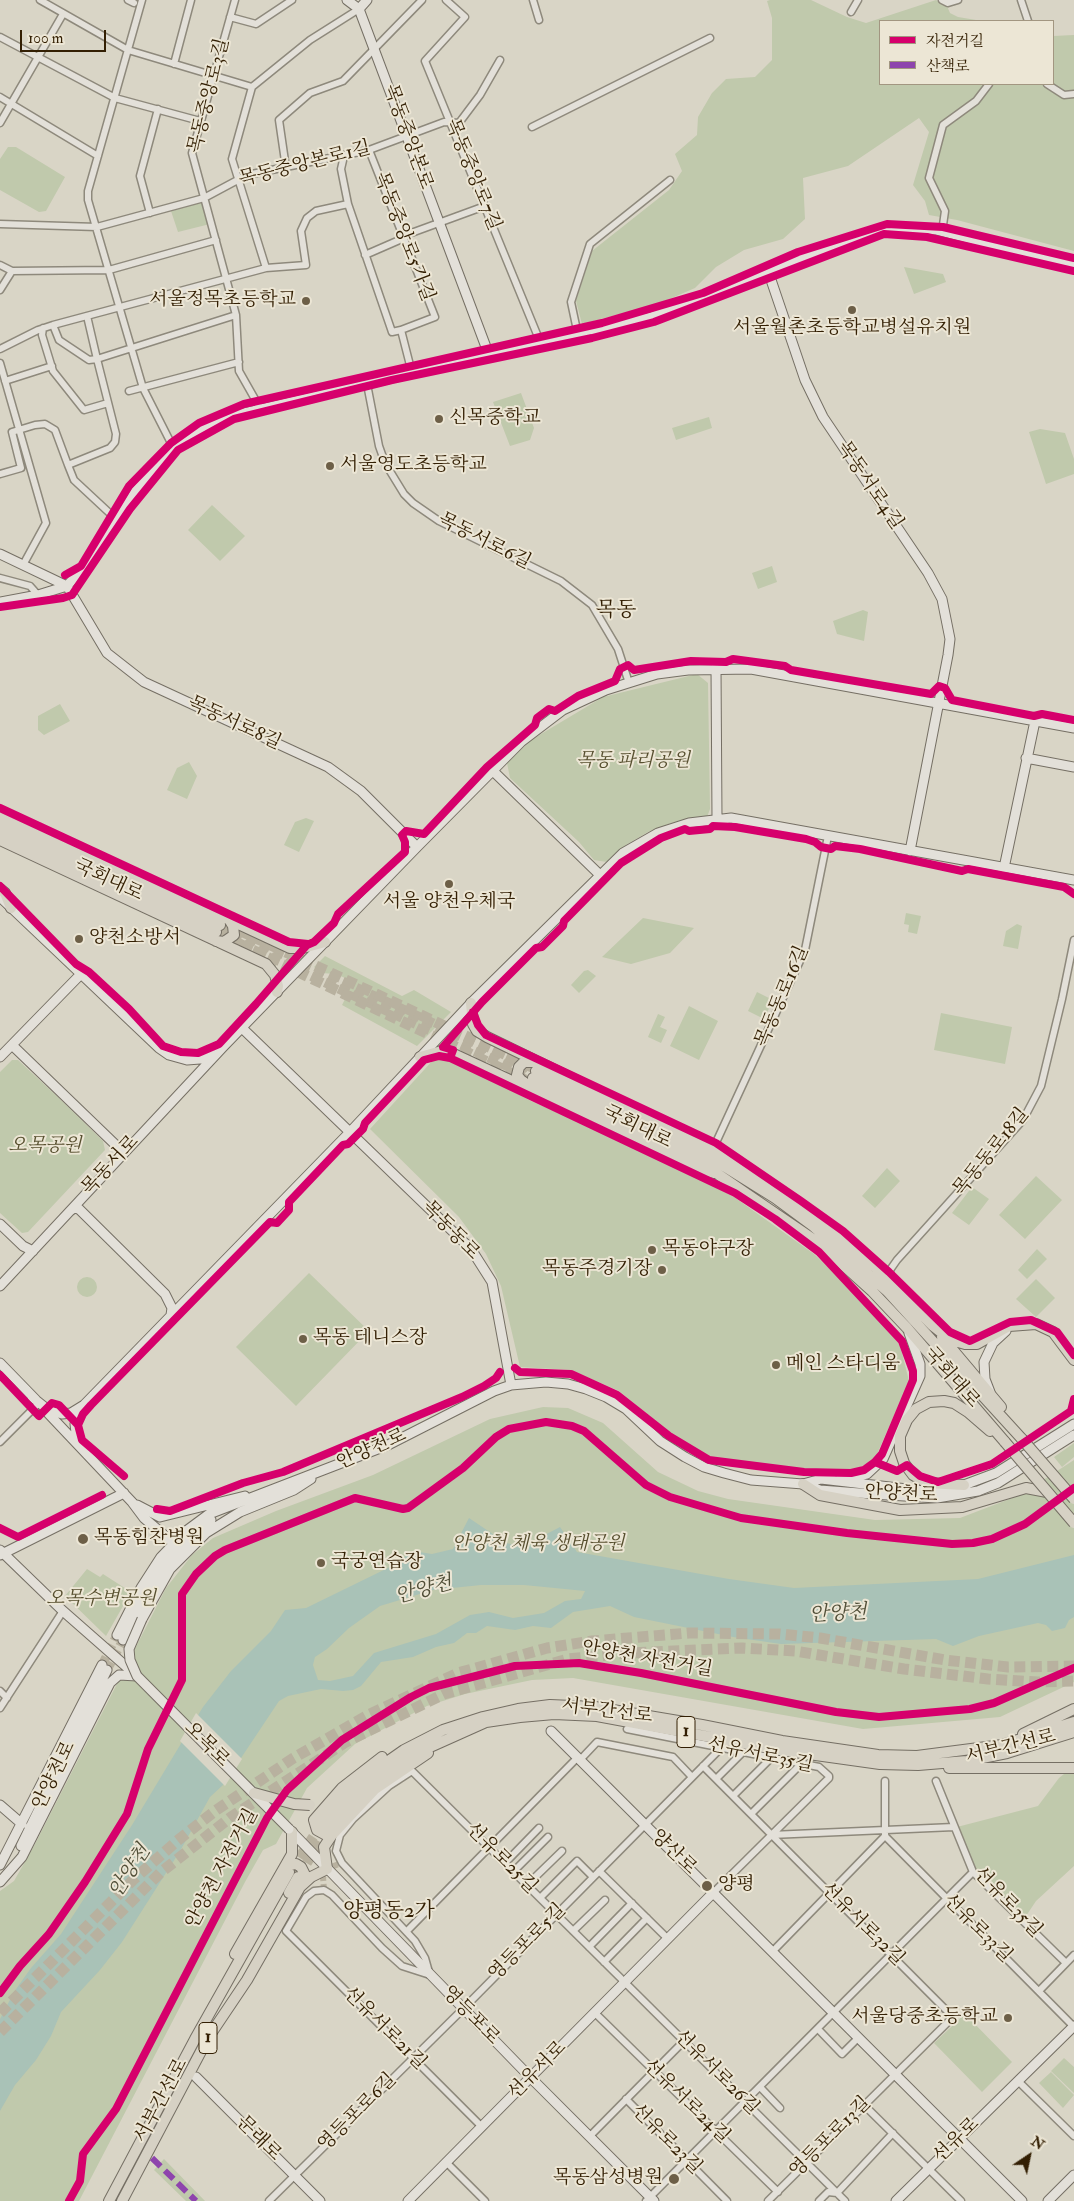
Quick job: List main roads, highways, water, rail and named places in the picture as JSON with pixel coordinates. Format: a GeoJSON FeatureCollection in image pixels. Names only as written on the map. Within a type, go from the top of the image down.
{"type":"FeatureCollection","features":[{"type":"Feature","properties":{"kind":"main road"},"geometry":{"type":"LineString","coordinates":[[347,0],[358,9],[367,0]]}},
{"type":"Feature","properties":{"kind":"main road","name":"목동중앙본로"},"geometry":{"type":"LineString","coordinates":[[358,9],[489,355]]}},
{"type":"Feature","properties":{"kind":"main road"},"geometry":{"type":"LineString","coordinates":[[0,602],[38,595],[67,586],[86,567],[135,492],[173,447],[201,429],[227,417],[651,317],[768,271],[888,228],[942,232],[1074,266]]}},
{"type":"Feature","properties":{"kind":"main road","name":"목동서로4길"},"geometry":{"type":"LineString","coordinates":[[768,271],[805,380],[823,417],[923,566],[942,599],[950,639],[940,703],[910,851]]}},
{"type":"Feature","properties":{"kind":"main road"},"geometry":{"type":"LineString","coordinates":[[0,554],[67,586]]}},
{"type":"Feature","properties":{"kind":"main road","name":"목동서로8길"},"geometry":{"type":"LineString","coordinates":[[67,586],[107,653],[144,682],[328,767],[361,791],[417,846]]}},
{"type":"Feature","properties":{"kind":"main road"},"geometry":{"type":"LineString","coordinates":[[716,668],[717,818]]}},
{"type":"Feature","properties":{"kind":"main road","name":"목동서로"},"geometry":{"type":"LineString","coordinates":[[0,1286],[223,1047],[417,846],[521,742],[563,710],[606,690],[657,674],[716,668],[751,668],[1074,728]]}},
{"type":"Feature","properties":{"kind":"main road"},"geometry":{"type":"LineString","coordinates":[[1004,868],[1034,721]]}},
{"type":"Feature","properties":{"kind":"main road"},"geometry":{"type":"LineString","coordinates":[[1026,758],[1074,767]]}},
{"type":"Feature","properties":{"kind":"main road"},"geometry":{"type":"LineString","coordinates":[[492,770],[601,876]]}},
{"type":"Feature","properties":{"kind":"main road"},"geometry":{"type":"LineString","coordinates":[[0,813],[290,948],[303,948],[324,942]]}},
{"type":"Feature","properties":{"kind":"main road"},"geometry":{"type":"LineString","coordinates":[[36,1400],[46,1409],[58,1414],[71,1413],[84,1404],[351,1131],[471,1003],[628,849],[658,833],[689,823],[717,818],[731,818],[1074,880]]}},
{"type":"Feature","properties":{"kind":"main road","name":"국회대로"},"geometry":{"type":"LineString","coordinates":[[0,821],[217,933]]}},
{"type":"Feature","properties":{"kind":"main road","name":"국회대로"},"geometry":{"type":"LineString","coordinates":[[0,830],[217,933]]}},
{"type":"Feature","properties":{"kind":"main road"},"geometry":{"type":"LineString","coordinates":[[0,840],[217,933],[271,969],[278,981],[277,992]]}},
{"type":"Feature","properties":{"kind":"main road"},"geometry":{"type":"LineString","coordinates":[[0,847],[4,844],[13,846]]}},
{"type":"Feature","properties":{"kind":"main road"},"geometry":{"type":"LineString","coordinates":[[0,889],[5,894],[11,908]]}},
{"type":"Feature","properties":{"kind":"main road","name":"목동서로"},"geometry":{"type":"LineString","coordinates":[[0,897],[159,1048],[169,1055],[187,1060],[200,1059],[223,1047]]}},
{"type":"Feature","properties":{"kind":"main road"},"geometry":{"type":"LineString","coordinates":[[217,933],[224,942],[234,935],[235,930],[230,920]]}},
{"type":"Feature","properties":{"kind":"main road"},"geometry":{"type":"LineString","coordinates":[[0,1057],[81,974]]}},
{"type":"Feature","properties":{"kind":"main road"},"geometry":{"type":"LineString","coordinates":[[471,1003],[472,1017],[477,1030],[538,1071]]}},
{"type":"Feature","properties":{"kind":"main road","name":"목동동로"},"geometry":{"type":"LineString","coordinates":[[242,1028],[351,1131],[471,1249],[492,1282],[511,1385]]}},
{"type":"Feature","properties":{"kind":"main road"},"geometry":{"type":"LineString","coordinates":[[12,1044],[124,1153]]}},
{"type":"Feature","properties":{"kind":"main road"},"geometry":{"type":"LineString","coordinates":[[420,1057],[445,1050],[516,1084],[535,1090],[699,1169],[719,1175]]}},
{"type":"Feature","properties":{"kind":"main road"},"geometry":{"type":"LineString","coordinates":[[535,1090],[521,1080],[518,1070],[524,1062],[538,1071],[686,1134],[713,1149],[789,1198],[876,1268],[934,1327],[991,1394],[1022,1439]]}},
{"type":"Feature","properties":{"kind":"main road","name":"국회대로"},"geometry":{"type":"LineString","coordinates":[[538,1071],[695,1157],[820,1244],[872,1291],[906,1328],[1074,1522]]}},
{"type":"Feature","properties":{"kind":"main road","name":"국회대로"},"geometry":{"type":"LineString","coordinates":[[538,1071],[695,1148],[775,1198],[813,1226],[887,1290],[1074,1499]]}},
{"type":"Feature","properties":{"kind":"main road"},"geometry":{"type":"LineString","coordinates":[[70,1211],[74,1208],[79,1209],[165,1294],[172,1308],[171,1316]]}},
{"type":"Feature","properties":{"kind":"main road"},"geometry":{"type":"LineString","coordinates":[[0,1224],[23,1246],[33,1251]]}},
{"type":"Feature","properties":{"kind":"main road"},"geometry":{"type":"LineString","coordinates":[[934,1327],[951,1340],[970,1345],[981,1343],[1009,1326],[1036,1324],[1053,1332],[1074,1360]]}},
{"type":"Feature","properties":{"kind":"main road"},"geometry":{"type":"LineString","coordinates":[[837,1481],[867,1474],[879,1465],[903,1417],[920,1376],[920,1364],[906,1328]]}},
{"type":"Feature","properties":{"kind":"main road"},"geometry":{"type":"LineString","coordinates":[[991,1394],[984,1372],[986,1355],[996,1339],[1011,1329],[1034,1328],[1048,1333],[1074,1364]]}},
{"type":"Feature","properties":{"kind":"main road"},"geometry":{"type":"LineString","coordinates":[[0,1363],[124,1493],[144,1518],[176,1545]]}},
{"type":"Feature","properties":{"kind":"main road","name":"안양천로"},"geometry":{"type":"LineString","coordinates":[[120,1637],[151,1572],[208,1514],[388,1445],[494,1391],[511,1385],[546,1382],[586,1388],[626,1409],[660,1441],[704,1467],[751,1480],[803,1484],[820,1490],[928,1498],[954,1497],[998,1483],[1074,1434]]}},
{"type":"Feature","properties":{"kind":"main road"},"geometry":{"type":"LineString","coordinates":[[964,1485],[927,1483],[913,1475],[904,1463],[900,1451],[900,1436],[907,1420],[916,1409],[929,1402],[944,1401],[954,1403],[1005,1442]]}},
{"type":"Feature","properties":{"kind":"main road"},"geometry":{"type":"LineString","coordinates":[[78,1444],[75,1424],[84,1404]]}},
{"type":"Feature","properties":{"kind":"main road"},"geometry":{"type":"LineString","coordinates":[[1057,1434],[1074,1416]]}},
{"type":"Feature","properties":{"kind":"main road","name":"안양천로"},"geometry":{"type":"LineString","coordinates":[[803,1484],[821,1479],[851,1484],[937,1491],[964,1485],[996,1473],[1074,1424]]}},
{"type":"Feature","properties":{"kind":"main road"},"geometry":{"type":"LineString","coordinates":[[0,1881],[22,1857],[115,1678],[119,1675],[133,1673],[129,1648],[142,1619],[170,1569],[206,1533],[240,1512],[294,1490],[319,1473]]}},
{"type":"Feature","properties":{"kind":"main road"},"geometry":{"type":"LineString","coordinates":[[803,1484],[820,1495],[900,1510],[962,1507],[1026,1488],[1047,1492]]}},
{"type":"Feature","properties":{"kind":"main road"},"geometry":{"type":"LineString","coordinates":[[1,1552],[124,1493]]}},
{"type":"Feature","properties":{"kind":"main road"},"geometry":{"type":"LineString","coordinates":[[132,1502],[160,1517],[231,1498],[264,1493]]}},
{"type":"Feature","properties":{"kind":"main road","name":"오목로"},"geometry":{"type":"LineString","coordinates":[[1,1552],[63,1611],[133,1673],[291,1831]]}},
{"type":"Feature","properties":{"kind":"main road","name":"안양천로"},"geometry":{"type":"LineString","coordinates":[[0,1865],[105,1668],[16,1856],[0,1881]]}},
{"type":"Feature","properties":{"kind":"main road","name":"서부간선로"},"geometry":{"type":"LineString","coordinates":[[327,1829],[349,1792],[396,1755],[443,1730],[550,1705],[595,1707],[842,1751],[878,1755],[918,1756],[974,1750],[1002,1745],[1074,1722]]}},
{"type":"Feature","properties":{"kind":"main road"},"geometry":{"type":"LineString","coordinates":[[974,1750],[1021,1735],[1074,1709]]}},
{"type":"Feature","properties":{"kind":"main road","name":"서부간선로"},"geometry":{"type":"LineString","coordinates":[[484,1720],[554,1714],[597,1716],[840,1760],[918,1765],[967,1761],[1007,1753],[1074,1732]]}},
{"type":"Feature","properties":{"kind":"main road"},"geometry":{"type":"LineString","coordinates":[[254,1793],[294,1804],[310,1805],[327,1798],[342,1788],[366,1767],[433,1728],[458,1719],[477,1715],[484,1720],[470,1734],[423,1756],[392,1776],[327,1829],[324,1847],[327,1869],[311,1877],[292,1877]]}},
{"type":"Feature","properties":{"kind":"main road","name":"양산로"},"geometry":{"type":"LineString","coordinates":[[551,1731],[1022,2201]]}},
{"type":"Feature","properties":{"kind":"main road"},"geometry":{"type":"LineString","coordinates":[[918,1765],[951,1768],[1074,1768]]}},
{"type":"Feature","properties":{"kind":"main road"},"geometry":{"type":"LineString","coordinates":[[327,1829],[328,1836],[317,1830],[314,1820],[342,1788]]}},
{"type":"Feature","properties":{"kind":"main road"},"geometry":{"type":"LineString","coordinates":[[0,1805],[22,1824]]}},
{"type":"Feature","properties":{"kind":"main road"},"geometry":{"type":"LineString","coordinates":[[200,2042],[242,1988],[292,1877],[291,1831]]}},
{"type":"Feature","properties":{"kind":"main road","name":"영등포로"},"geometry":{"type":"LineString","coordinates":[[291,1831],[430,1975],[590,2136],[650,2200]]}},
{"type":"Feature","properties":{"kind":"main road"},"geometry":{"type":"LineString","coordinates":[[200,2042],[238,1949],[292,1877]]}},
{"type":"Feature","properties":{"kind":"main road","name":"선유서로"},"geometry":{"type":"LineString","coordinates":[[408,2201],[714,1892]]}},
{"type":"Feature","properties":{"kind":"main road","name":"선유로"},"geometry":{"type":"LineString","coordinates":[[896,2201],[1074,2026]]}},
{"type":"Feature","properties":{"kind":"main road","name":"서부간선로"},"geometry":{"type":"LineString","coordinates":[[109,2201],[200,2042]]}},
{"type":"Feature","properties":{"kind":"main road","name":"서부간선로"},"geometry":{"type":"LineString","coordinates":[[122,2201],[200,2042]]}},
{"type":"Feature","properties":{"kind":"main road","name":"문래로"},"geometry":{"type":"LineString","coordinates":[[196,2076],[320,2201]]}},
{"type":"Feature","properties":{"kind":"main road"},"geometry":{"type":"LineString","coordinates":[[1048,2201],[1074,2175]]}},
{"type":"Feature","properties":{"kind":"water","name":"안양천"},"geometry":{"type":"Polygon","coordinates":[[[469,1518],[506,1543],[520,1546],[537,1545],[537,1539],[560,1527],[577,1552],[729,1579],[794,1588],[978,1579],[1074,1555],[1074,1617],[1069,1620],[1065,1628],[1052,1631],[1046,1625],[1038,1623],[979,1636],[953,1646],[936,1639],[781,1644],[733,1637],[634,1617],[610,1606],[573,1612],[551,1628],[533,1626],[515,1630],[487,1626],[476,1633],[467,1633],[454,1643],[436,1647],[413,1657],[381,1662],[361,1686],[353,1690],[321,1689],[288,1696],[279,1701],[223,1785],[210,1797],[180,1851],[122,1942],[100,1970],[61,2012],[51,2036],[36,2060],[15,2085],[0,2111],[0,2019],[14,1992],[31,1968],[61,1934],[132,1825],[203,1707],[231,1671],[271,1631],[285,1610],[306,1608],[394,1565],[413,1551],[432,1554],[453,1549],[469,1518]],[[481,1585],[433,1590],[380,1606],[349,1628],[327,1649],[315,1657],[313,1665],[318,1680],[330,1681],[353,1676],[374,1653],[436,1634],[470,1615],[489,1612],[513,1618],[544,1613],[565,1601],[581,1599],[585,1591],[524,1585],[481,1585]]]}},
{"type":"Feature","properties":{"kind":"tunnel"},"geometry":{"type":"LineString","coordinates":[[226,924],[547,1074]]}},
{"type":"Feature","properties":{"kind":"tunnel"},"geometry":{"type":"LineString","coordinates":[[220,925],[536,1071]]}},
{"type":"Feature","properties":{"kind":"tunnel"},"geometry":{"type":"LineString","coordinates":[[208,929],[525,1080]]}},
{"type":"Feature","properties":{"kind":"tunnel"},"geometry":{"type":"LineString","coordinates":[[216,932],[533,1078]]}},
{"type":"Feature","properties":{"kind":"tunnel"},"geometry":{"type":"LineString","coordinates":[[0,2013],[133,1880],[177,1841],[215,1811],[292,1759],[370,1714],[458,1673],[547,1648],[592,1641],[689,1633],[780,1634],[820,1638],[945,1660],[1008,1667],[1074,1666]]}},
{"type":"Feature","properties":{"kind":"tunnel"},"geometry":{"type":"LineString","coordinates":[[102,1665],[117,1635]]}},
{"type":"Feature","properties":{"kind":"tunnel"},"geometry":{"type":"LineString","coordinates":[[107,1670],[123,1640]]}},
{"type":"Feature","properties":{"kind":"tunnel"},"geometry":{"type":"LineString","coordinates":[[0,2032],[160,1873],[231,1817],[346,1742],[444,1694],[568,1659],[628,1653],[742,1648],[795,1651],[904,1669],[988,1679],[1037,1682],[1074,1681]]}},
{"type":"Feature","properties":{"kind":"tunnel"},"geometry":{"type":"LineString","coordinates":[[291,1870],[321,1825]]}},
{"type":"Feature","properties":{"kind":"tunnel"},"geometry":{"type":"LineString","coordinates":[[299,1876],[328,1828]]}},
{"type":"Feature","properties":{"kind":"tunnel"},"geometry":{"type":"LineString","coordinates":[[324,1890],[323,1877],[331,1867],[342,1863]]}},
{"type":"Feature","properties":{"kind":"place","name":"서울정목초등학교"},"geometry":{"type":"Point","coordinates":[306,301]}},
{"type":"Feature","properties":{"kind":"place","name":"서울월촌초등학교병설유치원"},"geometry":{"type":"Point","coordinates":[852,310]}},
{"type":"Feature","properties":{"kind":"place","name":"신목중학교"},"geometry":{"type":"Point","coordinates":[439,419]}},
{"type":"Feature","properties":{"kind":"place","name":"서울영도초등학교"},"geometry":{"type":"Point","coordinates":[330,466]}},
{"type":"Feature","properties":{"kind":"place","name":"서울 양천우체국"},"geometry":{"type":"Point","coordinates":[449,884]}},
{"type":"Feature","properties":{"kind":"place","name":"양천소방서"},"geometry":{"type":"Point","coordinates":[79,939]}},
{"type":"Feature","properties":{"kind":"place","name":"목동야구장"},"geometry":{"type":"Point","coordinates":[652,1250]}},
{"type":"Feature","properties":{"kind":"place","name":"목동주경기장"},"geometry":{"type":"Point","coordinates":[662,1270]}},
{"type":"Feature","properties":{"kind":"place","name":"목동 테니스장"},"geometry":{"type":"Point","coordinates":[303,1339]}},
{"type":"Feature","properties":{"kind":"place","name":"메인 스타디움"},"geometry":{"type":"Point","coordinates":[776,1365]}},
{"type":"Feature","properties":{"kind":"place","name":"목동힘찬병원"},"geometry":{"type":"Point","coordinates":[83,1539]}},
{"type":"Feature","properties":{"kind":"place","name":"국궁연습장"},"geometry":{"type":"Point","coordinates":[321,1563]}},
{"type":"Feature","properties":{"kind":"place","name":"양평"},"geometry":{"type":"Point","coordinates":[707,1886]}},
{"type":"Feature","properties":{"kind":"place","name":"서울당중초등학교"},"geometry":{"type":"Point","coordinates":[1008,2018]}},
{"type":"Feature","properties":{"kind":"place","name":"목동삼성병원"},"geometry":{"type":"Point","coordinates":[674,2179]}},
{"type":"Feature","properties":{"kind":"district","name":"목동"},"geometry":{"type":"Point","coordinates":[616,611]}},
{"type":"Feature","properties":{"kind":"district","name":"양평동2가"},"geometry":{"type":"Point","coordinates":[389,1912]}},
{"type":"Feature","properties":{"kind":"park label","name":"목동 파리공원"},"geometry":{"type":"Point","coordinates":[633,762]}},
{"type":"Feature","properties":{"kind":"park label","name":"오목공원"},"geometry":{"type":"Point","coordinates":[45,1147]}},
{"type":"Feature","properties":{"kind":"park label","name":"안양천 체육 생태공원"},"geometry":{"type":"Point","coordinates":[538,1545]}},
{"type":"Feature","properties":{"kind":"park label","name":"오목수변공원"},"geometry":{"type":"Point","coordinates":[101,1600]}}]}
